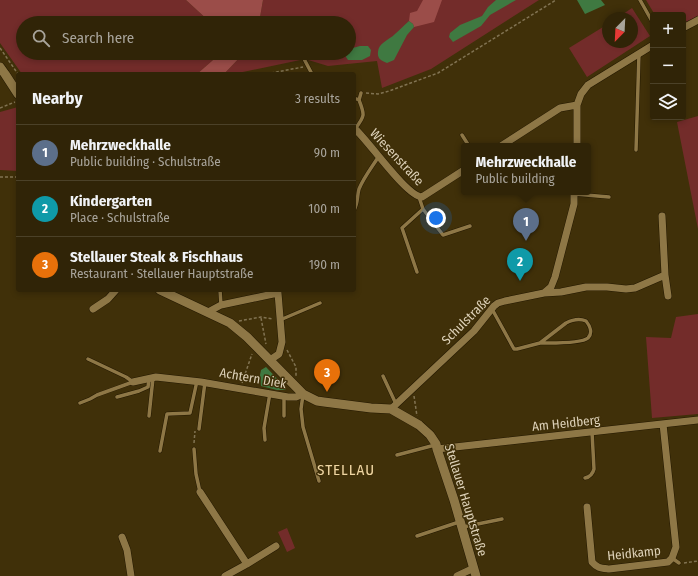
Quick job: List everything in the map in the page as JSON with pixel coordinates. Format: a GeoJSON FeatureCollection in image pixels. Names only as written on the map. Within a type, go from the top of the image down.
{"type":"FeatureCollection","features":[{"type":"Feature","properties":{"kind":"street"},"geometry":{"type":"LineString","coordinates":[[686,26],[698,20]]}},
{"type":"Feature","properties":{"kind":"street"},"geometry":{"type":"LineString","coordinates":[[577,143],[577,104],[581,94],[588,85],[650,47]]}},
{"type":"Feature","properties":{"kind":"street"},"geometry":{"type":"LineString","coordinates":[[0,67],[16,91]]}},
{"type":"Feature","properties":{"kind":"street"},"geometry":{"type":"LineString","coordinates":[[506,143],[560,108],[577,104]]}},
{"type":"Feature","properties":{"kind":"street","name":"Wiesenstraße"},"geometry":{"type":"LineString","coordinates":[[356,131],[405,187],[418,197],[422,197],[461,172]]}},
{"type":"Feature","properties":{"kind":"street"},"geometry":{"type":"LineString","coordinates":[[544,293],[551,287],[555,277],[574,204],[574,195]]}},
{"type":"Feature","properties":{"kind":"street"},"geometry":{"type":"LineString","coordinates":[[662,216],[665,275],[668,296]]}},
{"type":"Feature","properties":{"kind":"street","name":"Schulstraße"},"geometry":{"type":"LineString","coordinates":[[393,407],[474,331],[498,304],[505,301],[544,293],[561,292],[586,287],[635,288],[665,275]]}},
{"type":"Feature","properties":{"kind":"street"},"geometry":{"type":"LineString","coordinates":[[93,309],[108,299],[114,292]]}},
{"type":"Feature","properties":{"kind":"street","name":"Stellauer Hauptstraße"},"geometry":{"type":"LineString","coordinates":[[164,292],[230,323],[247,337],[303,394],[317,401],[371,408],[393,407],[419,425],[430,435],[436,447],[475,572]]}},
{"type":"Feature","properties":{"kind":"street"},"geometry":{"type":"LineString","coordinates":[[208,312],[221,305],[274,292]]}},
{"type":"Feature","properties":{"kind":"street"},"geometry":{"type":"LineString","coordinates":[[270,360],[279,354],[282,342],[278,292]]}},
{"type":"Feature","properties":{"kind":"street","name":"Achtern Diek"},"geometry":{"type":"LineString","coordinates":[[133,382],[156,377],[205,382],[284,396],[296,397],[303,394]]}},
{"type":"Feature","properties":{"kind":"street","name":"Am Heidberg"},"geometry":{"type":"LineString","coordinates":[[436,447],[698,420]]}},
{"type":"Feature","properties":{"kind":"street","name":"Heidkamp"},"geometry":{"type":"LineString","coordinates":[[586,507],[592,562],[596,566],[609,569],[668,562],[672,558],[676,547],[663,424]]}},
{"type":"Feature","properties":{"kind":"street"},"geometry":{"type":"LineString","coordinates":[[200,492],[247,564]]}},
{"type":"Feature","properties":{"kind":"street"},"geometry":{"type":"LineString","coordinates":[[122,537],[127,550],[132,576]]}},
{"type":"Feature","properties":{"kind":"street"},"geometry":{"type":"LineString","coordinates":[[225,576],[276,546]]}},
{"type":"Feature","properties":{"kind":"street"},"geometry":{"type":"LineString","coordinates":[[457,576],[475,572]]}},
{"type":"Feature","properties":{"kind":"lane"},"geometry":{"type":"LineString","coordinates":[[640,0],[650,18]]}},
{"type":"Feature","properties":{"kind":"lane"},"geometry":{"type":"LineString","coordinates":[[636,150],[639,53]]}},
{"type":"Feature","properties":{"kind":"lane"},"geometry":{"type":"LineString","coordinates":[[304,60],[311,72]]}},
{"type":"Feature","properties":{"kind":"lane"},"geometry":{"type":"LineString","coordinates":[[356,126],[362,119],[364,111],[359,100],[361,93]]}},
{"type":"Feature","properties":{"kind":"lane"},"geometry":{"type":"LineString","coordinates":[[462,135],[467,143]]}},
{"type":"Feature","properties":{"kind":"lane"},"geometry":{"type":"LineString","coordinates":[[356,205],[358,200],[358,191],[361,184],[379,156]]}},
{"type":"Feature","properties":{"kind":"lane"},"geometry":{"type":"LineString","coordinates":[[591,195],[609,197]]}},
{"type":"Feature","properties":{"kind":"lane"},"geometry":{"type":"LineString","coordinates":[[419,197],[423,210],[443,236],[470,226]]}},
{"type":"Feature","properties":{"kind":"lane"},"geometry":{"type":"LineString","coordinates":[[417,272],[402,228],[423,210]]}},
{"type":"Feature","properties":{"kind":"lane"},"geometry":{"type":"LineString","coordinates":[[220,292],[221,305]]}},
{"type":"Feature","properties":{"kind":"lane"},"geometry":{"type":"LineString","coordinates":[[280,320],[320,303]]}},
{"type":"Feature","properties":{"kind":"lane"},"geometry":{"type":"LineString","coordinates":[[492,309],[514,349],[540,343],[552,344],[579,342],[589,338],[590,329],[586,321],[570,321],[540,343]]}},
{"type":"Feature","properties":{"kind":"lane"},"geometry":{"type":"LineString","coordinates":[[88,359],[126,377],[133,382]]}},
{"type":"Feature","properties":{"kind":"lane"},"geometry":{"type":"LineString","coordinates":[[383,376],[393,407]]}},
{"type":"Feature","properties":{"kind":"lane"},"geometry":{"type":"LineString","coordinates":[[116,397],[148,387],[151,378]]}},
{"type":"Feature","properties":{"kind":"lane"},"geometry":{"type":"LineString","coordinates":[[149,416],[151,378]]}},
{"type":"Feature","properties":{"kind":"lane"},"geometry":{"type":"LineString","coordinates":[[160,450],[167,414],[190,413],[197,381]]}},
{"type":"Feature","properties":{"kind":"lane","name":"Achtern Diek"},"geometry":{"type":"LineString","coordinates":[[80,403],[133,382]]}},
{"type":"Feature","properties":{"kind":"lane"},"geometry":{"type":"LineString","coordinates":[[199,429],[205,382]]}},
{"type":"Feature","properties":{"kind":"lane"},"geometry":{"type":"LineString","coordinates":[[265,440],[264,428],[270,394]]}},
{"type":"Feature","properties":{"kind":"lane"},"geometry":{"type":"LineString","coordinates":[[303,394],[301,408],[303,427],[319,481]]}},
{"type":"Feature","properties":{"kind":"lane"},"geometry":{"type":"LineString","coordinates":[[284,396],[284,416]]}},
{"type":"Feature","properties":{"kind":"lane"},"geometry":{"type":"LineString","coordinates":[[585,478],[592,473],[594,469],[592,432]]}},
{"type":"Feature","properties":{"kind":"lane"},"geometry":{"type":"LineString","coordinates":[[396,455],[436,447]]}},
{"type":"Feature","properties":{"kind":"lane"},"geometry":{"type":"LineString","coordinates":[[194,449],[196,474],[200,492]]}},
{"type":"Feature","properties":{"kind":"lane"},"geometry":{"type":"LineString","coordinates":[[417,536],[461,524],[502,519]]}},
{"type":"Feature","properties":{"kind":"lane"},"geometry":{"type":"LineString","coordinates":[[672,558],[679,563]]}},
{"type":"Feature","properties":{"kind":"path"},"geometry":{"type":"LineString","coordinates":[[378,94],[400,88],[438,73],[556,0]]}},
{"type":"Feature","properties":{"kind":"path"},"geometry":{"type":"LineString","coordinates":[[0,48],[17,72]]}},
{"type":"Feature","properties":{"kind":"path"},"geometry":{"type":"LineString","coordinates":[[277,72],[303,67],[309,69]]}},
{"type":"Feature","properties":{"kind":"path"},"geometry":{"type":"LineString","coordinates":[[0,108],[16,101]]}},
{"type":"Feature","properties":{"kind":"path"},"geometry":{"type":"LineString","coordinates":[[0,177],[16,177]]}},
{"type":"Feature","properties":{"kind":"path"},"geometry":{"type":"LineString","coordinates":[[261,317],[266,344]]}},
{"type":"Feature","properties":{"kind":"path"},"geometry":{"type":"LineString","coordinates":[[230,323],[261,317],[280,320]]}},
{"type":"Feature","properties":{"kind":"path"},"geometry":{"type":"LineString","coordinates":[[282,342],[296,367],[295,378],[292,382]]}},
{"type":"Feature","properties":{"kind":"path"},"geometry":{"type":"LineString","coordinates":[[240,389],[255,345]]}},
{"type":"Feature","properties":{"kind":"path"},"geometry":{"type":"LineString","coordinates":[[413,388],[419,425]]}},
{"type":"Feature","properties":{"kind":"path"},"geometry":{"type":"LineString","coordinates":[[679,563],[698,561]]}},
{"type":"Feature","properties":{"kind":"shaded area"},"geometry":{"type":"Polygon","coordinates":[[[0,0],[186,0],[203,16],[16,16],[16,60],[213,60],[199,72],[21,72],[0,43],[0,0]]]}},
{"type":"Feature","properties":{"kind":"shaded area"},"geometry":{"type":"Polygon","coordinates":[[[186,0],[263,0],[260,16],[203,16],[186,0]]]}},
{"type":"Feature","properties":{"kind":"shaded area"},"geometry":{"type":"Polygon","coordinates":[[[263,0],[539,0],[431,69],[382,88],[377,61],[328,66],[308,60],[356,60],[356,16],[260,16],[263,0]]]}},
{"type":"Feature","properties":{"kind":"shaded area"},"geometry":{"type":"Polygon","coordinates":[[[423,0],[442,0],[434,22],[414,27],[409,21],[410,13],[417,11],[423,0]]]}},
{"type":"Feature","properties":{"kind":"shaded area"},"geometry":{"type":"Polygon","coordinates":[[[496,0],[516,0],[490,15],[481,26],[453,42],[449,37],[450,33],[460,25],[482,16],[488,7],[496,0]]]}},
{"type":"Feature","properties":{"kind":"shaded area"},"geometry":{"type":"Polygon","coordinates":[[[577,0],[601,0],[605,5],[585,14],[577,0]]]}},
{"type":"Feature","properties":{"kind":"shaded area"},"geometry":{"type":"Polygon","coordinates":[[[646,0],[698,0],[698,17],[686,22],[686,12],[653,12],[646,0]]]}},
{"type":"Feature","properties":{"kind":"shaded area"},"geometry":{"type":"Polygon","coordinates":[[[632,8],[635,12],[626,12],[632,8]]]}},
{"type":"Feature","properties":{"kind":"shaded area"},"geometry":{"type":"Polygon","coordinates":[[[638,17],[650,36],[638,44],[638,17]]]}},
{"type":"Feature","properties":{"kind":"shaded area"},"geometry":{"type":"Polygon","coordinates":[[[409,21],[414,27],[407,35],[394,60],[387,63],[379,58],[378,49],[380,46],[409,21]]]}},
{"type":"Feature","properties":{"kind":"shaded area"},"geometry":{"type":"Polygon","coordinates":[[[602,28],[602,48],[632,48],[587,77],[569,48],[602,28]]]}},
{"type":"Feature","properties":{"kind":"shaded area"},"geometry":{"type":"Polygon","coordinates":[[[368,46],[371,50],[370,56],[362,60],[356,60],[356,47],[368,46]]]}},
{"type":"Feature","properties":{"kind":"shaded area"},"geometry":{"type":"Polygon","coordinates":[[[213,60],[237,60],[226,72],[199,72],[213,60]]]}},
{"type":"Feature","properties":{"kind":"shaded area"},"geometry":{"type":"Polygon","coordinates":[[[237,60],[300,60],[243,72],[226,72],[237,60]]]}},
{"type":"Feature","properties":{"kind":"shaded area"},"geometry":{"type":"Polygon","coordinates":[[[16,108],[16,171],[0,170],[0,112],[16,108]]]}},
{"type":"Feature","properties":{"kind":"shaded area"},"geometry":{"type":"Polygon","coordinates":[[[698,116],[698,229],[677,122],[698,116]]]}},
{"type":"Feature","properties":{"kind":"shaded area"},"geometry":{"type":"Polygon","coordinates":[[[698,314],[698,414],[652,418],[646,337],[671,338],[676,317],[698,314]]]}},
{"type":"Feature","properties":{"kind":"shaded area"},"geometry":{"type":"Polygon","coordinates":[[[266,367],[286,388],[286,390],[277,390],[261,386],[261,370],[266,367]]]}},
{"type":"Feature","properties":{"kind":"shaded area"},"geometry":{"type":"Polygon","coordinates":[[[287,528],[295,548],[287,552],[278,532],[287,528]]]}},
{"type":"Feature","properties":{"kind":"place","name":"Mehrzweckhalle"},"geometry":{"type":"Point","coordinates":[526,241]}},
{"type":"Feature","properties":{"kind":"place","name":"Kindergarten"},"geometry":{"type":"Point","coordinates":[520,281]}},
{"type":"Feature","properties":{"kind":"place","name":"Stellauer Steak & Fischhaus"},"geometry":{"type":"Point","coordinates":[327,392]}},
{"type":"Feature","properties":{"kind":"district","name":"STELLAU"},"geometry":{"type":"Point","coordinates":[346,470]}}]}
